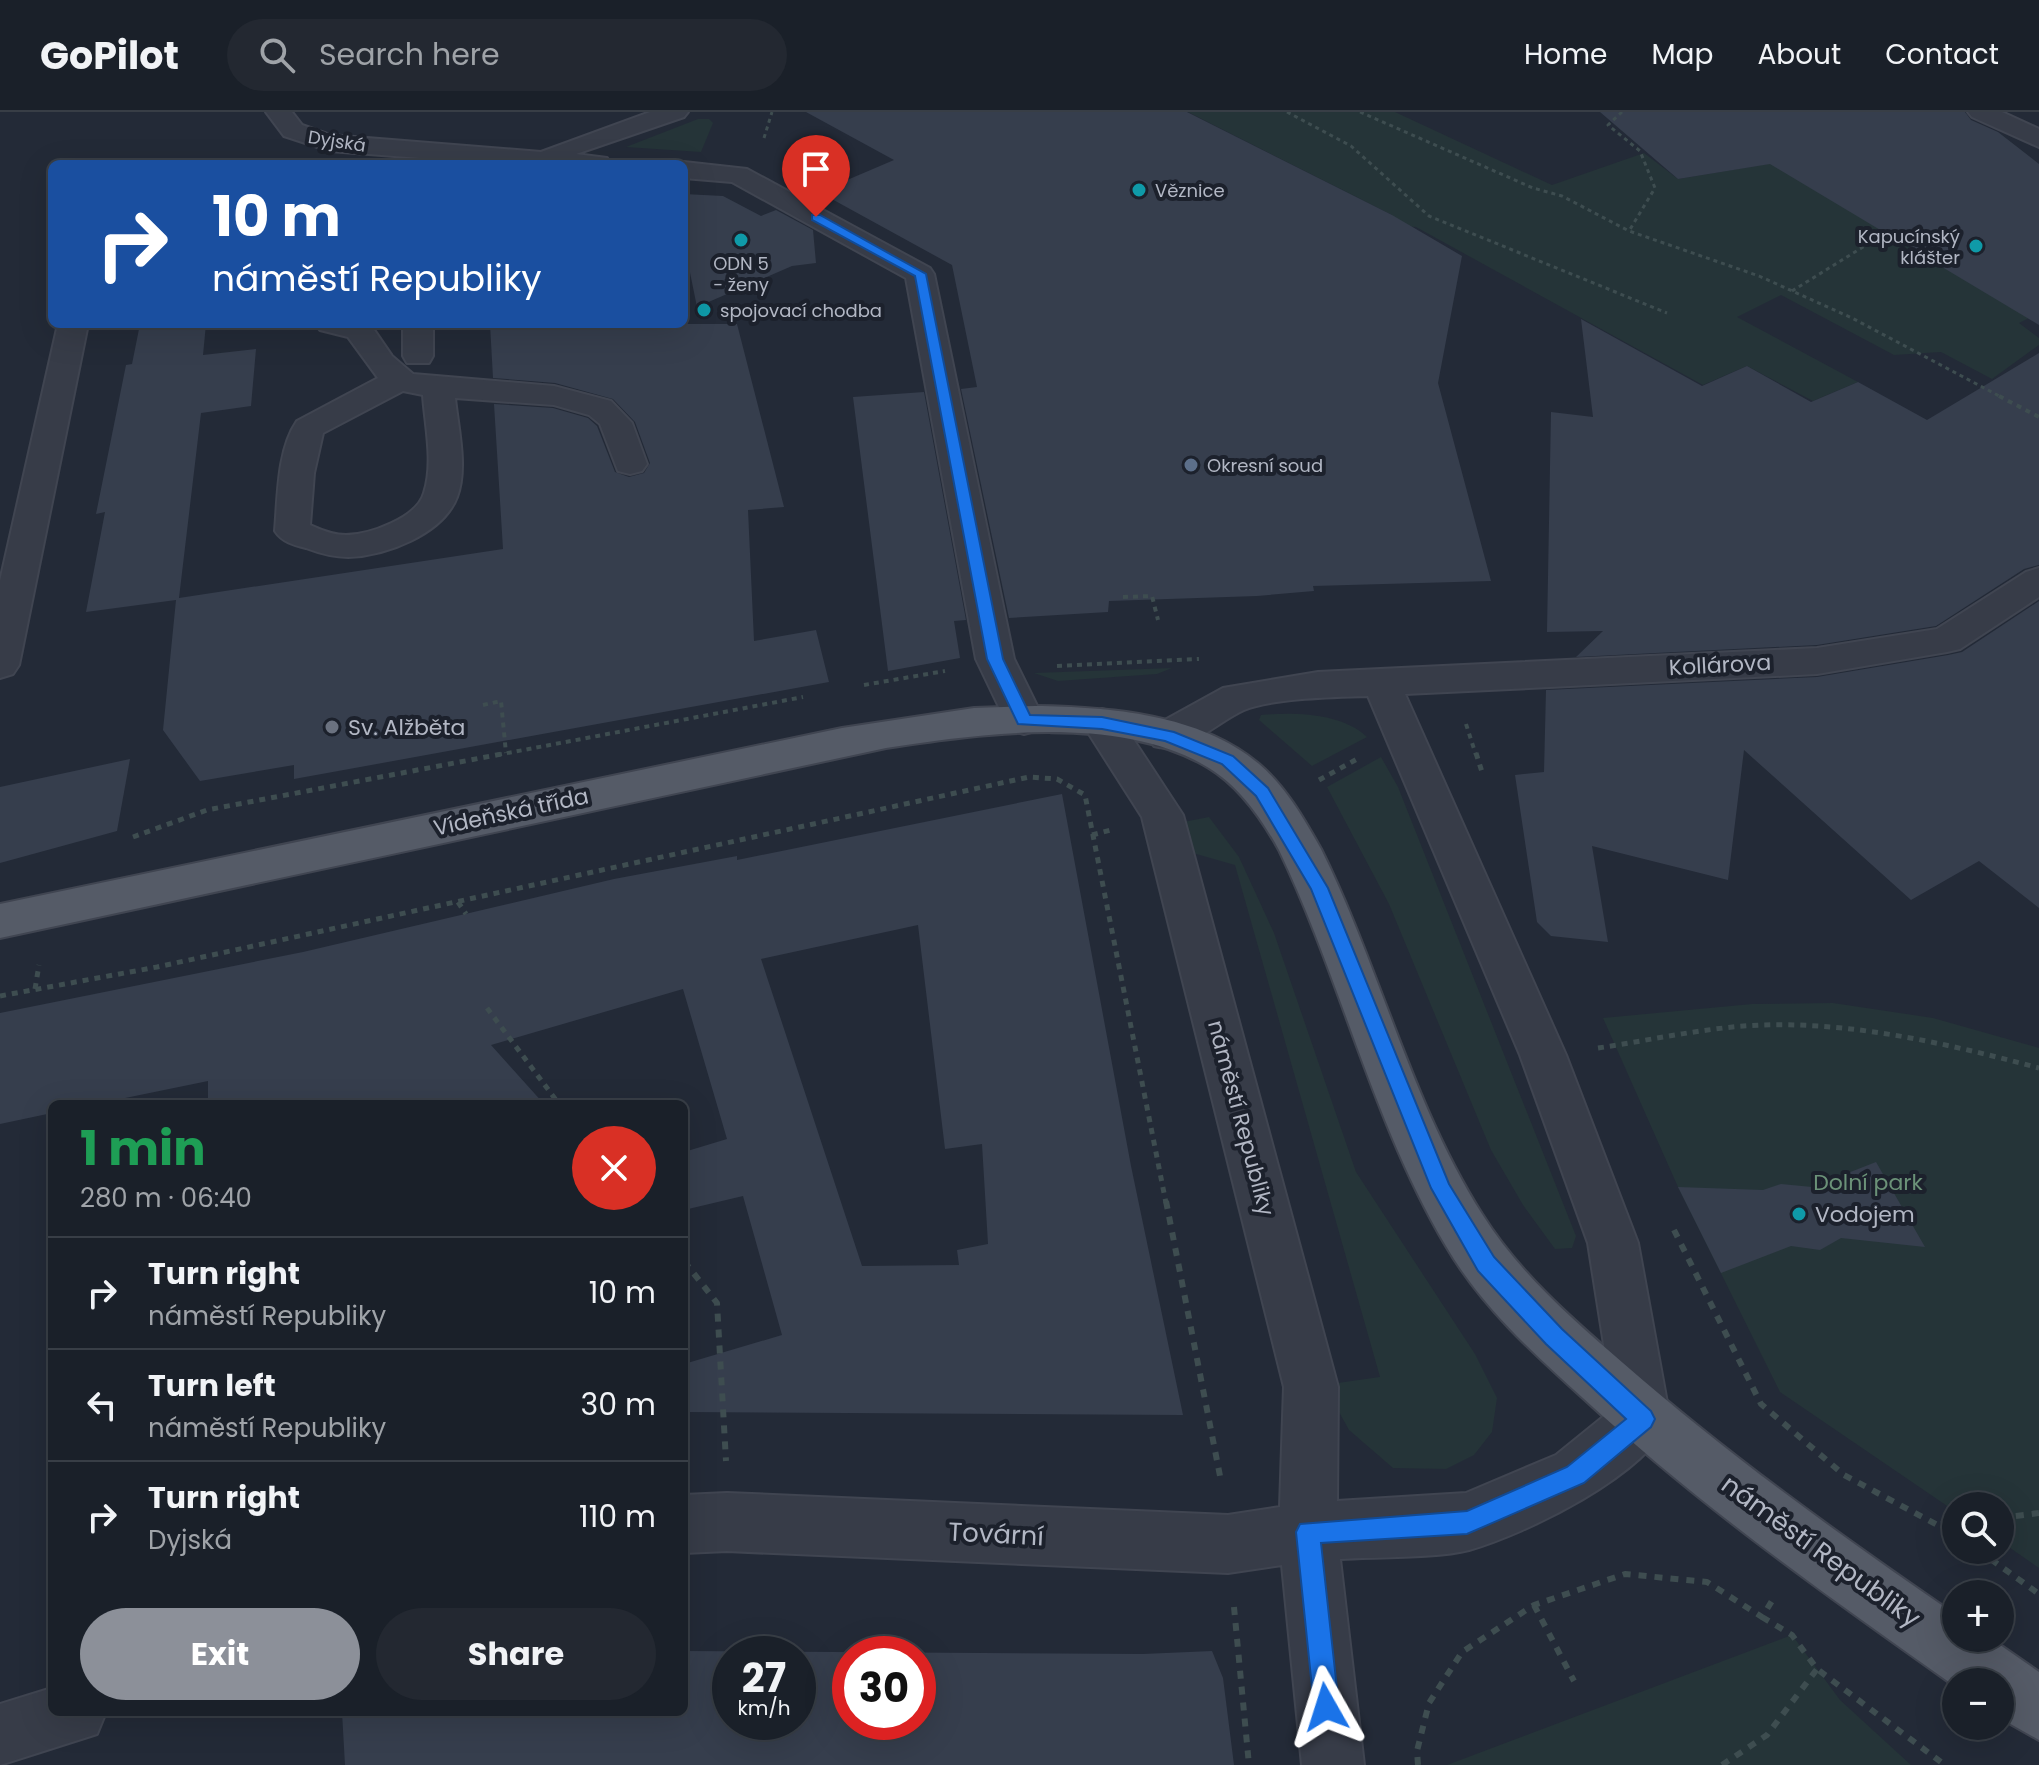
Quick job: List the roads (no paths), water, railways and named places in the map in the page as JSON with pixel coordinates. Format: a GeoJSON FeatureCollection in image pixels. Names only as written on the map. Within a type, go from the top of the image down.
{"type":"FeatureCollection","features":[{"type":"Feature","properties":{"kind":"main road","name":"náměstí Republiky"},"geometry":{"type":"LineString","coordinates":[[1024,720],[1102,723],[1168,736],[1227,760],[1262,792],[1319,888],[1441,1188],[1486,1264],[1554,1337],[1643,1419],[1807,1543],[2039,1709]]}},
{"type":"Feature","properties":{"kind":"main road","name":"Vídeňská třída"},"geometry":{"type":"LineString","coordinates":[[0,921],[811,749],[963,724],[1024,720]]}},
{"type":"Feature","properties":{"kind":"street","name":"Dyjská"},"geometry":{"type":"LineString","coordinates":[[279,112],[285,126],[299,135],[330,143],[548,160]]}},
{"type":"Feature","properties":{"kind":"street"},"geometry":{"type":"LineString","coordinates":[[536,159],[675,112]]}},
{"type":"Feature","properties":{"kind":"street"},"geometry":{"type":"LineString","coordinates":[[1981,112],[2039,139]]}},
{"type":"Feature","properties":{"kind":"street"},"geometry":{"type":"LineString","coordinates":[[688,170],[738,175],[920,274],[995,659],[1024,720]]}},
{"type":"Feature","properties":{"kind":"street"},"geometry":{"type":"LineString","coordinates":[[0,665],[72,328]]}},
{"type":"Feature","properties":{"kind":"street"},"geometry":{"type":"LineString","coordinates":[[350,328],[359,330],[375,354],[408,368],[438,388],[585,400],[605,410],[614,419],[630,464]]}},
{"type":"Feature","properties":{"kind":"street"},"geometry":{"type":"LineString","coordinates":[[417,328],[408,368],[308,428],[297,473],[292,531],[318,541],[349,546],[395,535],[430,513],[441,496],[438,388]]}},
{"type":"Feature","properties":{"kind":"street","name":"Kollárova"},"geometry":{"type":"LineString","coordinates":[[1381,682],[1831,658],[1947,640],[2039,580]]}},
{"type":"Feature","properties":{"kind":"street"},"geometry":{"type":"LineString","coordinates":[[1168,736],[1237,697],[1318,685],[1381,682],[1543,1055],[1613,1243],[1643,1419],[1576,1475],[1467,1522],[1308,1532]]}},
{"type":"Feature","properties":{"kind":"street","name":"náměstí Republiky"},"geometry":{"type":"LineString","coordinates":[[1102,723],[1162,815],[1311,1387],[1308,1532],[1333,1765]]}},
{"type":"Feature","properties":{"kind":"street","name":"Tovární"},"geometry":{"type":"LineString","coordinates":[[705,1523],[1228,1544],[1308,1532]]}},
{"type":"Feature","properties":{"kind":"street"},"geometry":{"type":"LineString","coordinates":[[0,1735],[62,1716]]}},
{"type":"Feature","properties":{"kind":"place","name":"Věznice"},"geometry":{"type":"Point","coordinates":[1139,190]}},
{"type":"Feature","properties":{"kind":"place","name":"ODN 5 - ženy"},"geometry":{"type":"Point","coordinates":[741,240]}},
{"type":"Feature","properties":{"kind":"place","name":"Kapucínský klášter"},"geometry":{"type":"Point","coordinates":[1976,246]}},
{"type":"Feature","properties":{"kind":"place","name":"spojovací chodba"},"geometry":{"type":"Point","coordinates":[704,310]}},
{"type":"Feature","properties":{"kind":"place","name":"Okresní soud"},"geometry":{"type":"Point","coordinates":[1191,465]}},
{"type":"Feature","properties":{"kind":"place","name":"Sv. Alžběta"},"geometry":{"type":"Point","coordinates":[332,727]}},
{"type":"Feature","properties":{"kind":"place","name":"Vodojem"},"geometry":{"type":"Point","coordinates":[1799,1214]}},
{"type":"Feature","properties":{"kind":"park label","name":"Dolní park"},"geometry":{"type":"Point","coordinates":[1868,1182]}}]}
